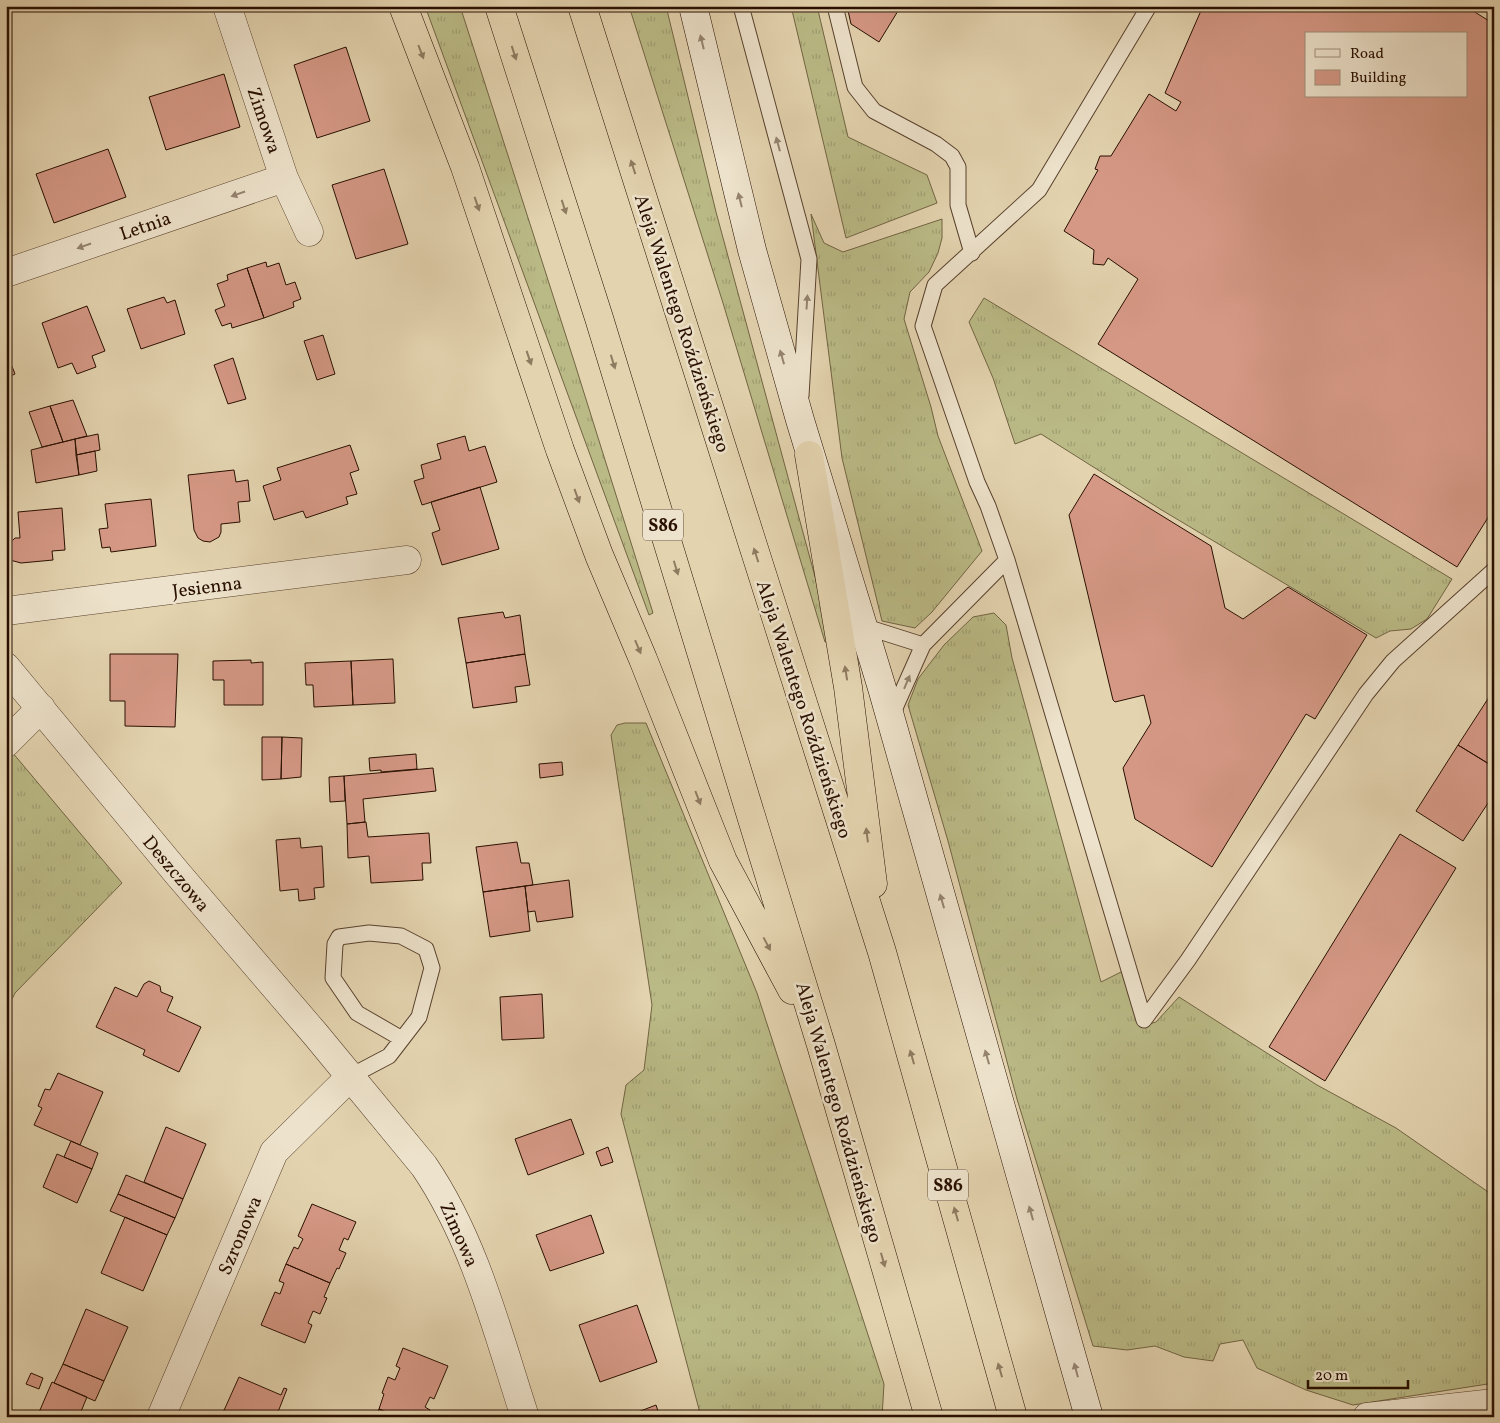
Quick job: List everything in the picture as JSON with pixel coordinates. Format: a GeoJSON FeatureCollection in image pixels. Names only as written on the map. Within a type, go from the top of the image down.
{"type":"FeatureCollection","features":[{"type":"Feature","properties":{"kind":"highway"},"geometry":{"type":"LineString","coordinates":[[403,6],[465,167],[560,450],[598,555],[643,659],[723,861],[822,1044]]}},
{"type":"Feature","properties":{"kind":"highway","name":"Aleja Walentego Roździeńskiego"},"geometry":{"type":"LineString","coordinates":[[499,6],[599,318],[822,1044],[929,1417]]}},
{"type":"Feature","properties":{"kind":"highway","name":"Aleja Walentego Roździeńskiego"},"geometry":{"type":"LineString","coordinates":[[582,6],[882,952],[1014,1417]]}},
{"type":"Feature","properties":{"kind":"highway"},"geometry":{"type":"LineString","coordinates":[[809,454],[848,687],[882,952]]}},
{"type":"Feature","properties":{"kind":"street","name":"Zimowa"},"geometry":{"type":"LineString","coordinates":[[227,6],[284,178],[309,232]]}},
{"type":"Feature","properties":{"kind":"street"},"geometry":{"type":"LineString","coordinates":[[693,6],[752,250],[809,454],[890,719],[1088,1417]]}},
{"type":"Feature","properties":{"kind":"street","name":"Letnia"},"geometry":{"type":"LineString","coordinates":[[6,273],[284,178]]}},
{"type":"Feature","properties":{"kind":"street","name":"Jesienna"},"geometry":{"type":"LineString","coordinates":[[6,611],[407,560]]}},
{"type":"Feature","properties":{"kind":"street","name":"Deszczowa"},"geometry":{"type":"LineString","coordinates":[[6,667],[177,873],[351,1076]]}},
{"type":"Feature","properties":{"kind":"street"},"geometry":{"type":"LineString","coordinates":[[6,742],[41,708]]}},
{"type":"Feature","properties":{"kind":"street","name":"Zimowa"},"geometry":{"type":"LineString","coordinates":[[351,1076],[424,1166],[453,1214],[477,1271],[525,1417]]}},
{"type":"Feature","properties":{"kind":"street","name":"Szronowa"},"geometry":{"type":"LineString","coordinates":[[161,1417],[274,1152],[351,1076]]}},
{"type":"Feature","properties":{"kind":"street"},"geometry":{"type":"LineString","coordinates":[[1367,1417],[1494,1403]]}},
{"type":"Feature","properties":{"kind":"lane"},"geometry":{"type":"LineString","coordinates":[[741,6],[810,259],[800,420]]}},
{"type":"Feature","properties":{"kind":"lane"},"geometry":{"type":"LineString","coordinates":[[835,6],[855,87],[874,111],[936,144],[952,156],[958,167],[958,206],[972,253]]}},
{"type":"Feature","properties":{"kind":"lane"},"geometry":{"type":"LineString","coordinates":[[1149,6],[1039,190],[935,285],[923,326],[976,482],[988,506],[1007,560],[1144,1020],[1192,954],[1366,694],[1393,661],[1494,570]]}},
{"type":"Feature","properties":{"kind":"lane"},"geometry":{"type":"LineString","coordinates":[[890,719],[923,645],[1007,560]]}},
{"type":"Feature","properties":{"kind":"lane"},"geometry":{"type":"LineString","coordinates":[[863,626],[923,645]]}},
{"type":"Feature","properties":{"kind":"lane"},"geometry":{"type":"LineString","coordinates":[[351,1076],[389,1056],[419,1017],[432,968],[426,949],[401,936],[369,933],[339,937],[335,944],[333,978],[357,1013],[402,1039]]}},
{"type":"Feature","properties":{"kind":"green space"},"geometry":{"type":"Polygon","coordinates":[[[425,6],[460,6],[653,613],[649,615],[425,6]]]}},
{"type":"Feature","properties":{"kind":"green space"},"geometry":{"type":"Polygon","coordinates":[[[629,6],[666,6],[716,212],[820,595],[828,642],[825,642],[723,303],[629,6]]]}},
{"type":"Feature","properties":{"kind":"green space"},"geometry":{"type":"Polygon","coordinates":[[[791,6],[817,6],[848,137],[927,175],[937,203],[846,238],[791,6]]]}},
{"type":"Feature","properties":{"kind":"green space"},"geometry":{"type":"Polygon","coordinates":[[[811,214],[824,243],[843,252],[942,219],[942,238],[938,253],[929,272],[910,292],[904,319],[938,436],[982,551],[932,612],[915,628],[882,621],[842,458],[811,214]]]}},
{"type":"Feature","properties":{"kind":"green space"},"geometry":{"type":"Polygon","coordinates":[[[984,298],[1452,579],[1427,619],[1411,629],[1390,631],[1376,638],[1160,509],[1041,434],[1015,444],[993,378],[969,322],[984,298]]]}},
{"type":"Feature","properties":{"kind":"green space"},"geometry":{"type":"Polygon","coordinates":[[[994,613],[1006,625],[1012,658],[1101,982],[1125,970],[1146,1025],[1156,1022],[1179,997],[1317,1085],[1396,1128],[1494,1196],[1494,1383],[1353,1405],[1306,1390],[1257,1368],[1243,1340],[1220,1344],[1213,1361],[1184,1357],[1155,1346],[1127,1350],[1093,1346],[1017,1099],[948,841],[908,705],[918,679],[944,645],[973,617],[994,613]]]}},
{"type":"Feature","properties":{"kind":"green space"},"geometry":{"type":"Polygon","coordinates":[[[646,723],[757,993],[884,1384],[882,1417],[701,1417],[621,1114],[626,1085],[644,1070],[652,1005],[611,735],[617,725],[646,723]]]}},
{"type":"Feature","properties":{"kind":"green space"},"geometry":{"type":"Polygon","coordinates":[[[12,752],[122,883],[15,993],[6,1012],[6,758],[12,752]]]}},
{"type":"Feature","properties":{"kind":"building"},"geometry":{"type":"Polygon","coordinates":[[[847,6],[901,6],[879,42],[851,24],[847,6]]]}},
{"type":"Feature","properties":{"kind":"building"},"geometry":{"type":"Polygon","coordinates":[[[1203,6],[1465,6],[1494,24],[1494,508],[1457,567],[1098,344],[1138,279],[1108,258],[1104,265],[1093,264],[1094,250],[1064,231],[1098,170],[1095,169],[1100,156],[1111,156],[1149,94],[1176,111],[1181,102],[1165,93],[1203,6]]]}},
{"type":"Feature","properties":{"kind":"building"},"geometry":{"type":"Polygon","coordinates":[[[346,47],[370,121],[317,138],[294,65],[346,47]]]}},
{"type":"Feature","properties":{"kind":"building"},"geometry":{"type":"Polygon","coordinates":[[[224,74],[240,127],[166,150],[149,97],[224,74]]]}},
{"type":"Feature","properties":{"kind":"building"},"geometry":{"type":"Polygon","coordinates":[[[108,149],[126,197],[54,223],[36,174],[108,149]]]}},
{"type":"Feature","properties":{"kind":"building"},"geometry":{"type":"Polygon","coordinates":[[[384,169],[408,244],[356,259],[332,185],[384,169]]]}},
{"type":"Feature","properties":{"kind":"building"},"geometry":{"type":"Polygon","coordinates":[[[266,262],[267,267],[279,263],[286,285],[295,282],[301,299],[293,302],[294,307],[264,318],[247,268],[266,262]]]}},
{"type":"Feature","properties":{"kind":"building"},"geometry":{"type":"Polygon","coordinates":[[[247,268],[264,318],[232,328],[231,323],[222,326],[215,310],[225,306],[217,284],[228,280],[227,275],[247,268]]]}},
{"type":"Feature","properties":{"kind":"building"},"geometry":{"type":"Polygon","coordinates":[[[164,297],[167,303],[175,300],[185,334],[141,349],[127,309],[164,297]]]}},
{"type":"Feature","properties":{"kind":"building"},"geometry":{"type":"Polygon","coordinates":[[[87,306],[105,351],[92,356],[96,367],[77,374],[72,363],[58,368],[42,323],[87,306]]]}},
{"type":"Feature","properties":{"kind":"building"},"geometry":{"type":"Polygon","coordinates":[[[323,335],[335,374],[317,380],[304,341],[323,335]]]}},
{"type":"Feature","properties":{"kind":"building"},"geometry":{"type":"Polygon","coordinates":[[[6,351],[15,374],[6,378],[6,351]]]}},
{"type":"Feature","properties":{"kind":"building"},"geometry":{"type":"Polygon","coordinates":[[[233,358],[246,399],[228,404],[214,365],[233,358]]]}},
{"type":"Feature","properties":{"kind":"building"},"geometry":{"type":"Polygon","coordinates":[[[73,400],[87,436],[63,442],[50,406],[73,400]]]}},
{"type":"Feature","properties":{"kind":"building"},"geometry":{"type":"Polygon","coordinates":[[[50,406],[63,442],[42,447],[29,412],[50,406]]]}},
{"type":"Feature","properties":{"kind":"building"},"geometry":{"type":"Polygon","coordinates":[[[98,434],[100,450],[76,455],[75,439],[98,434]]]}},
{"type":"Feature","properties":{"kind":"building"},"geometry":{"type":"Polygon","coordinates":[[[465,436],[469,451],[485,446],[497,482],[422,505],[414,481],[424,478],[421,465],[441,459],[437,444],[465,436]]]}},
{"type":"Feature","properties":{"kind":"building"},"geometry":{"type":"Polygon","coordinates":[[[75,439],[79,475],[36,483],[31,450],[75,439]]]}},
{"type":"Feature","properties":{"kind":"building"},"geometry":{"type":"Polygon","coordinates":[[[350,445],[359,470],[350,473],[357,494],[346,497],[348,504],[306,518],[303,511],[274,520],[263,486],[281,480],[277,468],[350,445]]]}},
{"type":"Feature","properties":{"kind":"building"},"geometry":{"type":"Polygon","coordinates":[[[95,451],[97,471],[79,475],[76,455],[95,451]]]}},
{"type":"Feature","properties":{"kind":"building"},"geometry":{"type":"Polygon","coordinates":[[[234,470],[236,482],[248,480],[250,501],[238,502],[240,522],[221,524],[219,537],[210,542],[203,541],[198,538],[194,530],[188,475],[234,470]]]}},
{"type":"Feature","properties":{"kind":"building"},"geometry":{"type":"Polygon","coordinates":[[[1094,474],[1211,546],[1225,608],[1243,619],[1288,587],[1367,635],[1315,719],[1306,714],[1212,867],[1135,819],[1123,768],[1151,723],[1144,695],[1115,702],[1113,700],[1069,515],[1094,474]]]}},
{"type":"Feature","properties":{"kind":"building"},"geometry":{"type":"Polygon","coordinates":[[[480,487],[499,549],[442,565],[432,533],[440,530],[431,502],[480,487]]]}},
{"type":"Feature","properties":{"kind":"building"},"geometry":{"type":"Polygon","coordinates":[[[151,499],[156,546],[111,552],[110,547],[102,548],[99,529],[108,528],[105,504],[151,499]]]}},
{"type":"Feature","properties":{"kind":"building"},"geometry":{"type":"Polygon","coordinates":[[[62,508],[65,550],[52,551],[53,560],[21,563],[10,560],[7,554],[8,545],[15,538],[20,538],[18,512],[62,508]]]}},
{"type":"Feature","properties":{"kind":"building"},"geometry":{"type":"Polygon","coordinates":[[[503,612],[505,618],[520,615],[525,654],[466,663],[458,618],[503,612]]]}},
{"type":"Feature","properties":{"kind":"building"},"geometry":{"type":"Polygon","coordinates":[[[110,654],[178,654],[175,727],[125,726],[125,701],[110,701],[110,654]]]}},
{"type":"Feature","properties":{"kind":"building"},"geometry":{"type":"Polygon","coordinates":[[[525,654],[530,685],[515,687],[517,702],[473,708],[466,663],[525,654]]]}},
{"type":"Feature","properties":{"kind":"building"},"geometry":{"type":"Polygon","coordinates":[[[393,659],[395,703],[353,705],[351,661],[393,659]]]}},
{"type":"Feature","properties":{"kind":"building"},"geometry":{"type":"Polygon","coordinates":[[[251,660],[251,663],[263,662],[263,705],[224,705],[224,680],[213,680],[213,661],[251,660]]]}},
{"type":"Feature","properties":{"kind":"building"},"geometry":{"type":"Polygon","coordinates":[[[351,661],[353,705],[314,707],[313,685],[306,685],[305,663],[351,661]]]}},
{"type":"Feature","properties":{"kind":"building"},"geometry":{"type":"Polygon","coordinates":[[[1494,692],[1494,767],[1458,745],[1494,692]]]}},
{"type":"Feature","properties":{"kind":"building"},"geometry":{"type":"Polygon","coordinates":[[[262,737],[282,737],[281,779],[262,780],[262,737]]]}},
{"type":"Feature","properties":{"kind":"building"},"geometry":{"type":"Polygon","coordinates":[[[282,737],[302,738],[301,777],[281,779],[282,737]]]}},
{"type":"Feature","properties":{"kind":"building"},"geometry":{"type":"Polygon","coordinates":[[[1458,745],[1494,767],[1494,794],[1463,841],[1416,811],[1458,745]]]}},
{"type":"Feature","properties":{"kind":"building"},"geometry":{"type":"Polygon","coordinates":[[[416,754],[417,769],[370,771],[369,758],[416,754]]]}},
{"type":"Feature","properties":{"kind":"building"},"geometry":{"type":"Polygon","coordinates":[[[562,762],[563,775],[540,778],[539,764],[562,762]]]}},
{"type":"Feature","properties":{"kind":"building"},"geometry":{"type":"Polygon","coordinates":[[[433,768],[436,791],[363,799],[365,822],[347,824],[344,776],[433,768]]]}},
{"type":"Feature","properties":{"kind":"building"},"geometry":{"type":"Polygon","coordinates":[[[344,776],[345,801],[330,802],[329,777],[344,776]]]}},
{"type":"Feature","properties":{"kind":"building"},"geometry":{"type":"Polygon","coordinates":[[[366,822],[368,837],[429,833],[431,863],[422,863],[423,880],[371,883],[369,856],[348,858],[347,824],[366,822]]]}},
{"type":"Feature","properties":{"kind":"building"},"geometry":{"type":"Polygon","coordinates":[[[1400,834],[1456,868],[1325,1081],[1269,1047],[1400,834]]]}},
{"type":"Feature","properties":{"kind":"building"},"geometry":{"type":"Polygon","coordinates":[[[300,838],[301,848],[322,846],[324,887],[314,888],[315,899],[299,901],[298,889],[280,891],[276,840],[300,838]]]}},
{"type":"Feature","properties":{"kind":"building"},"geometry":{"type":"Polygon","coordinates":[[[517,842],[521,863],[529,863],[533,885],[483,892],[476,847],[517,842]]]}},
{"type":"Feature","properties":{"kind":"building"},"geometry":{"type":"Polygon","coordinates":[[[569,880],[573,917],[537,922],[535,911],[528,912],[525,886],[569,880]]]}},
{"type":"Feature","properties":{"kind":"building"},"geometry":{"type":"Polygon","coordinates":[[[525,886],[530,931],[490,937],[483,892],[525,886]]]}},
{"type":"Feature","properties":{"kind":"building"},"geometry":{"type":"Polygon","coordinates":[[[149,981],[160,986],[161,992],[173,997],[167,1011],[201,1027],[179,1072],[143,1055],[145,1050],[96,1027],[115,987],[137,997],[144,984],[149,981]]]}},
{"type":"Feature","properties":{"kind":"building"},"geometry":{"type":"Polygon","coordinates":[[[542,994],[544,1038],[502,1040],[500,997],[542,994]]]}},
{"type":"Feature","properties":{"kind":"building"},"geometry":{"type":"Polygon","coordinates":[[[58,1073],[103,1092],[80,1145],[34,1125],[42,1108],[38,1106],[45,1089],[50,1090],[58,1073]]]}},
{"type":"Feature","properties":{"kind":"building"},"geometry":{"type":"Polygon","coordinates":[[[571,1119],[584,1154],[528,1175],[515,1139],[571,1119]]]}},
{"type":"Feature","properties":{"kind":"building"},"geometry":{"type":"Polygon","coordinates":[[[166,1127],[206,1144],[183,1199],[144,1182],[166,1127]]]}},
{"type":"Feature","properties":{"kind":"building"},"geometry":{"type":"Polygon","coordinates":[[[71,1141],[98,1153],[92,1169],[64,1157],[71,1141]]]}},
{"type":"Feature","properties":{"kind":"building"},"geometry":{"type":"Polygon","coordinates":[[[608,1147],[613,1162],[601,1166],[596,1152],[608,1147]]]}},
{"type":"Feature","properties":{"kind":"building"},"geometry":{"type":"Polygon","coordinates":[[[57,1154],[92,1169],[77,1203],[43,1187],[57,1154]]]}},
{"type":"Feature","properties":{"kind":"building"},"geometry":{"type":"Polygon","coordinates":[[[126,1175],[183,1199],[175,1218],[118,1194],[126,1175]]]}},
{"type":"Feature","properties":{"kind":"building"},"geometry":{"type":"Polygon","coordinates":[[[118,1194],[175,1218],[167,1235],[110,1211],[118,1194]]]}},
{"type":"Feature","properties":{"kind":"building"},"geometry":{"type":"Polygon","coordinates":[[[312,1204],[356,1222],[348,1240],[344,1238],[339,1250],[346,1253],[330,1283],[286,1264],[294,1247],[298,1249],[303,1239],[298,1236],[312,1204]]]}},
{"type":"Feature","properties":{"kind":"building"},"geometry":{"type":"Polygon","coordinates":[[[591,1215],[604,1253],[550,1271],[536,1235],[591,1215]]]}},
{"type":"Feature","properties":{"kind":"building"},"geometry":{"type":"Polygon","coordinates":[[[125,1217],[167,1235],[143,1291],[101,1273],[125,1217]]]}},
{"type":"Feature","properties":{"kind":"building"},"geometry":{"type":"Polygon","coordinates":[[[286,1264],[330,1283],[324,1297],[327,1298],[320,1314],[313,1311],[308,1323],[312,1325],[305,1343],[261,1325],[275,1292],[280,1294],[284,1283],[279,1281],[286,1264]]]}},
{"type":"Feature","properties":{"kind":"building"},"geometry":{"type":"Polygon","coordinates":[[[637,1305],[657,1362],[600,1382],[579,1325],[637,1305]]]}},
{"type":"Feature","properties":{"kind":"building"},"geometry":{"type":"Polygon","coordinates":[[[86,1309],[128,1327],[104,1381],[63,1364],[86,1309]]]}},
{"type":"Feature","properties":{"kind":"building"},"geometry":{"type":"Polygon","coordinates":[[[403,1348],[448,1366],[434,1399],[430,1397],[425,1407],[430,1410],[427,1417],[398,1417],[379,1409],[388,1377],[395,1380],[400,1368],[396,1366],[403,1348]]]}},
{"type":"Feature","properties":{"kind":"building"},"geometry":{"type":"Polygon","coordinates":[[[63,1364],[104,1381],[95,1401],[54,1383],[63,1364]]]}},
{"type":"Feature","properties":{"kind":"building"},"geometry":{"type":"Polygon","coordinates":[[[31,1373],[43,1378],[39,1389],[26,1384],[31,1373]]]}},
{"type":"Feature","properties":{"kind":"building"},"geometry":{"type":"Polygon","coordinates":[[[239,1377],[281,1395],[284,1388],[287,1389],[276,1417],[221,1417],[239,1377]]]}},
{"type":"Feature","properties":{"kind":"building"},"geometry":{"type":"Polygon","coordinates":[[[52,1382],[87,1397],[80,1414],[86,1417],[37,1417],[52,1382]]]}},
{"type":"Feature","properties":{"kind":"building"},"geometry":{"type":"Polygon","coordinates":[[[656,1405],[660,1417],[625,1417],[656,1405]]]}},
{"type":"Feature","properties":{"kind":"building"},"geometry":{"type":"Polygon","coordinates":[[[379,1409],[398,1417],[375,1417],[379,1409]]]}}]}
